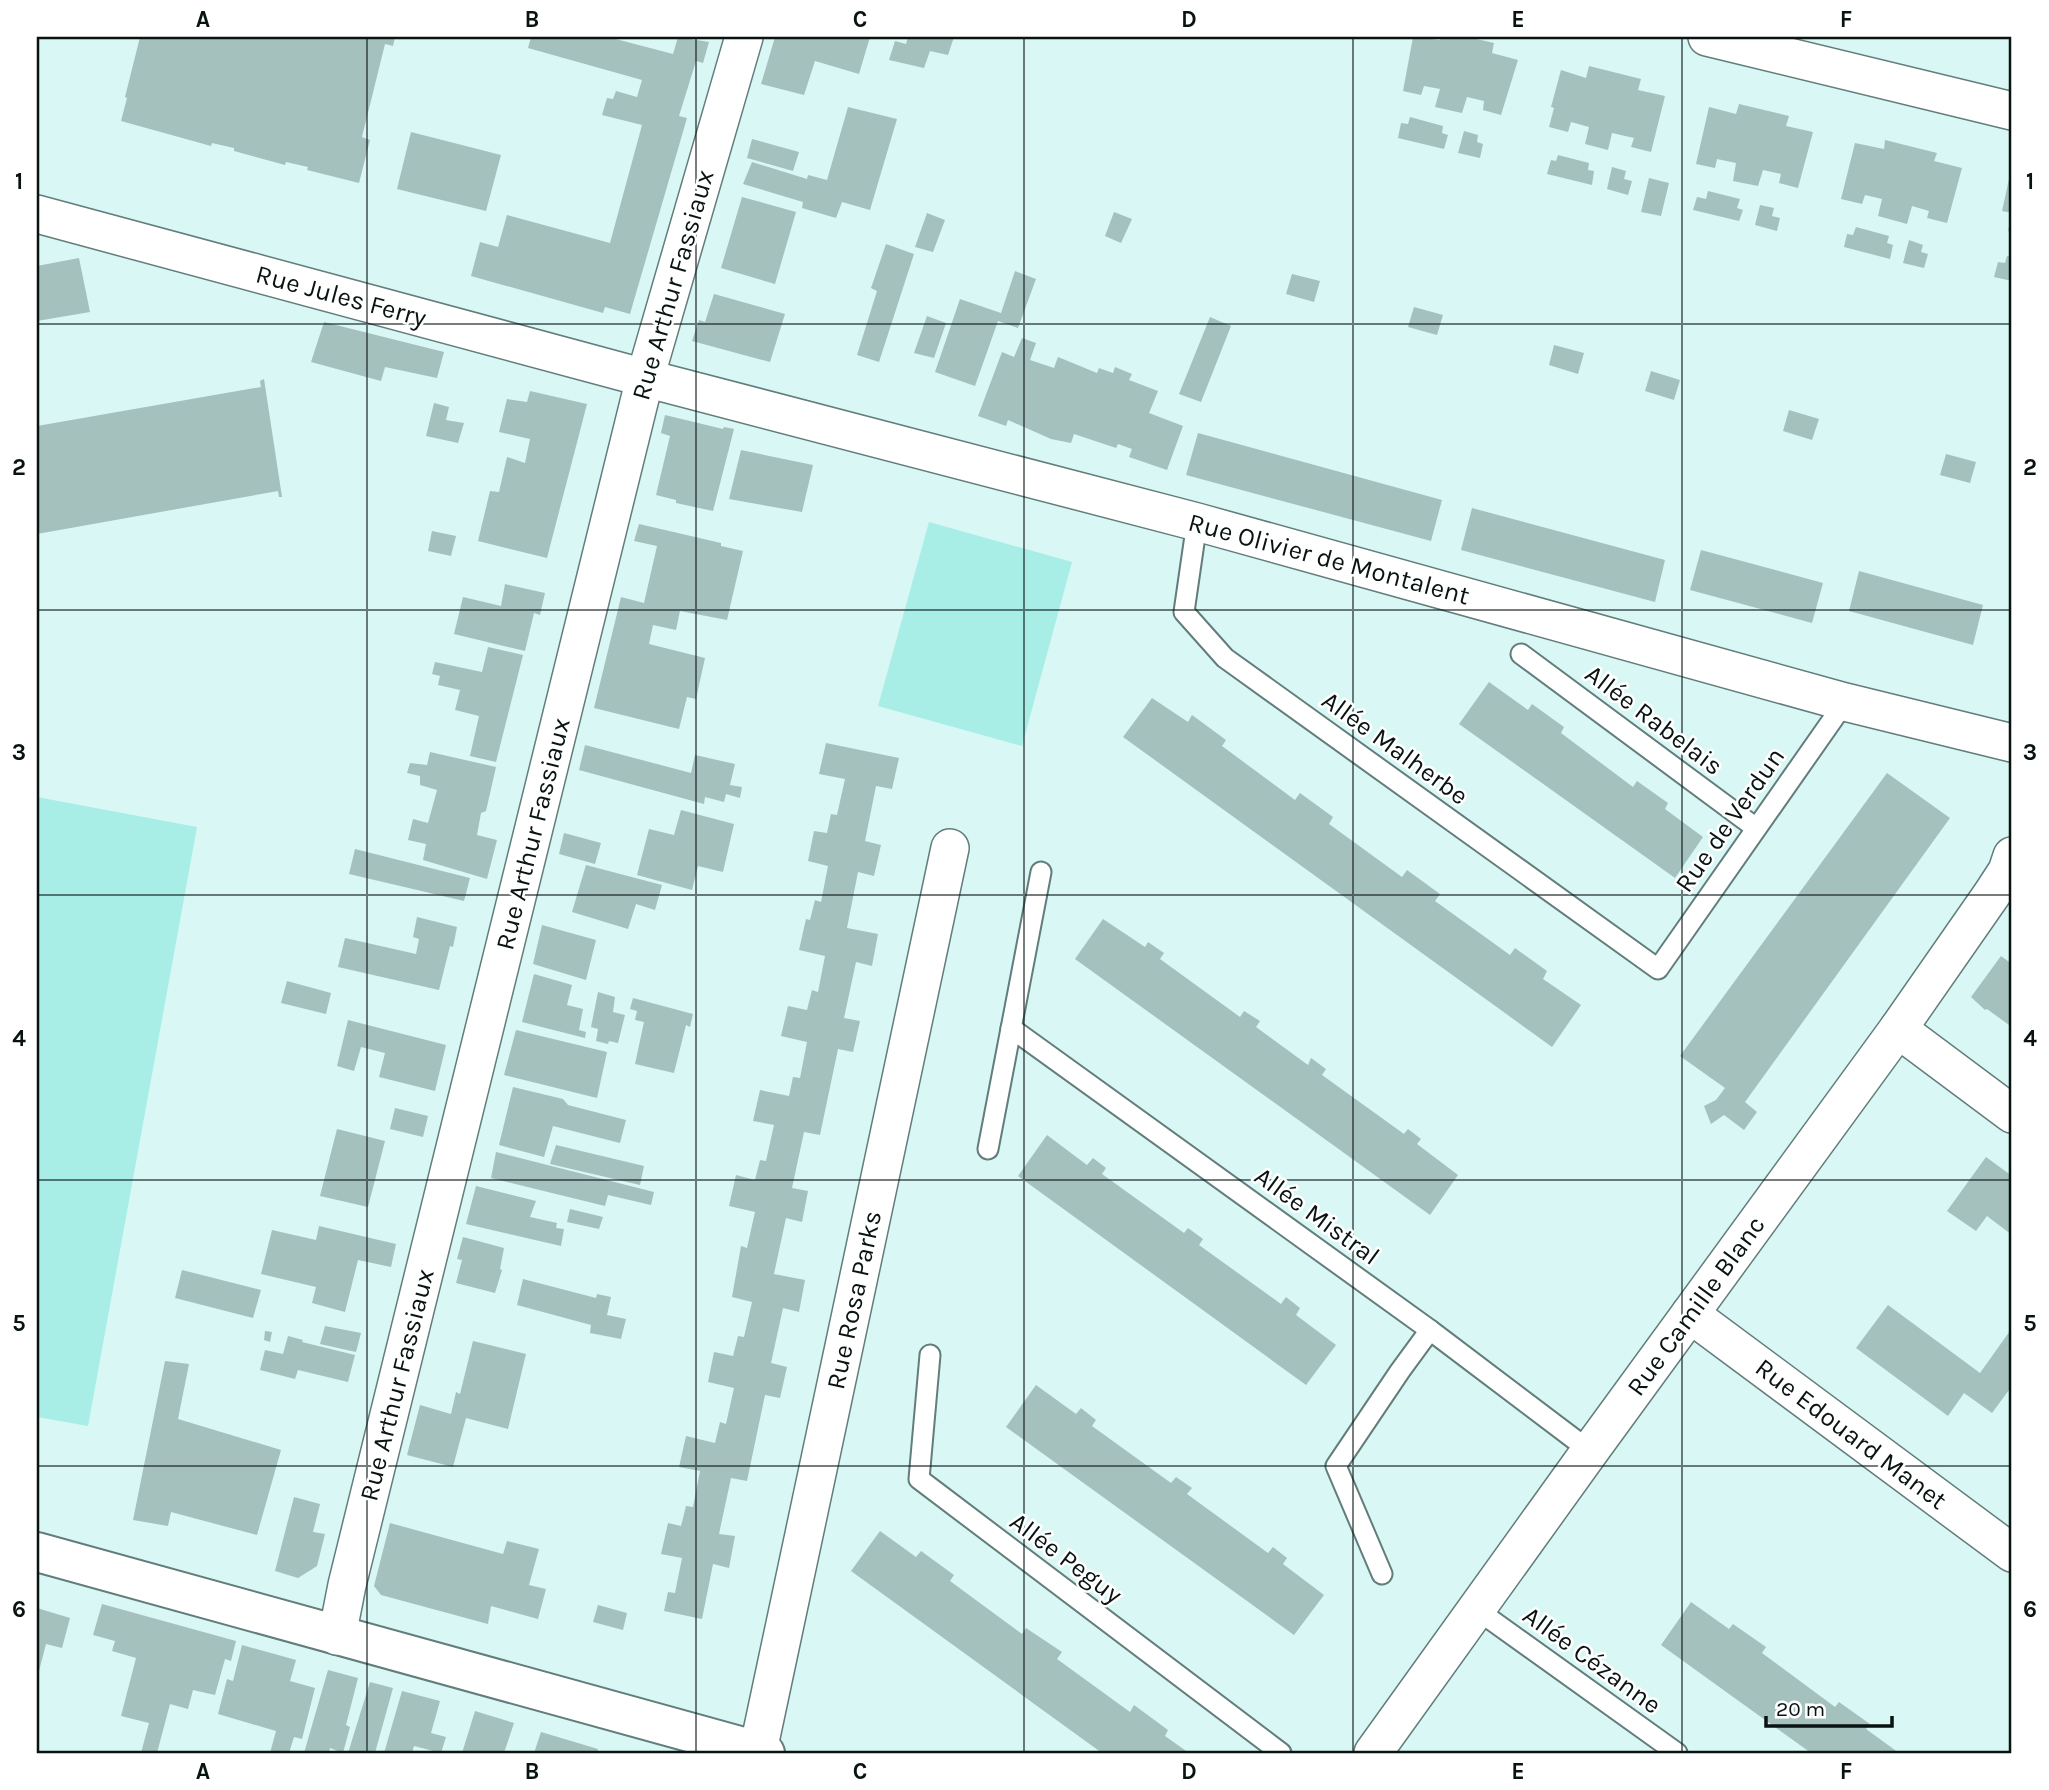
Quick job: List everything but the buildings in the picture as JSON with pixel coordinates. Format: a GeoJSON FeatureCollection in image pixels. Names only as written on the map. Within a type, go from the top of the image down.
{"type":"FeatureCollection","features":[{"type":"Feature","properties":{"kind":"street","name":"Rue Arthur Fassiaux"},"geometry":{"type":"LineString","coordinates":[[337,1636],[645,379],[744,37]]}},
{"type":"Feature","properties":{"kind":"street"},"geometry":{"type":"LineString","coordinates":[[1707,37],[2012,111]]}},
{"type":"Feature","properties":{"kind":"street","name":"Rue Jules Ferry"},"geometry":{"type":"LineString","coordinates":[[37,214],[645,379]]}},
{"type":"Feature","properties":{"kind":"street","name":"Rue Olivier de Montalent"},"geometry":{"type":"LineString","coordinates":[[645,379],[1197,523],[1845,702],[2012,743]]}},
{"type":"Feature","properties":{"kind":"street","name":"Rue Rosa Parks"},"geometry":{"type":"LineString","coordinates":[[761,1752],[950,848]]}},
{"type":"Feature","properties":{"kind":"street","name":"Rue Camille Blanc"},"geometry":{"type":"LineString","coordinates":[[1373,1753],[1898,1029],[1992,894],[2012,856]]}},
{"type":"Feature","properties":{"kind":"street"},"geometry":{"type":"LineString","coordinates":[[1898,1029],[2012,1114]]}},
{"type":"Feature","properties":{"kind":"street","name":"Rue Edouard Manet"},"geometry":{"type":"LineString","coordinates":[[1690,1314],[2012,1553]]}},
{"type":"Feature","properties":{"kind":"street"},"geometry":{"type":"LineString","coordinates":[[37,1552],[761,1752]]}},
{"type":"Feature","properties":{"kind":"lane","name":"Allée Malherbe"},"geometry":{"type":"LineString","coordinates":[[1197,523],[1184,612],[1225,658],[1658,969]]}},
{"type":"Feature","properties":{"kind":"lane","name":"Allée Rabelais"},"geometry":{"type":"LineString","coordinates":[[1521,654],[1756,828]]}},
{"type":"Feature","properties":{"kind":"lane","name":"Rue de Verdun"},"geometry":{"type":"LineString","coordinates":[[1658,969],[1845,702]]}},
{"type":"Feature","properties":{"kind":"lane"},"geometry":{"type":"LineString","coordinates":[[988,1149],[1041,872]]}},
{"type":"Feature","properties":{"kind":"lane","name":"Allée Mistral"},"geometry":{"type":"LineString","coordinates":[[1012,1028],[1430,1330],[1590,1451]]}},
{"type":"Feature","properties":{"kind":"lane"},"geometry":{"type":"LineString","coordinates":[[1382,1574],[1336,1466],[1399,1370],[1430,1330]]}},
{"type":"Feature","properties":{"kind":"lane","name":"Allée Peguy"},"geometry":{"type":"LineString","coordinates":[[930,1355],[919,1479],[1281,1753]]}},
{"type":"Feature","properties":{"kind":"lane","name":"Allée Cézanne"},"geometry":{"type":"LineString","coordinates":[[1476,1609],[1677,1753]]}},
{"type":"Feature","properties":{"kind":"shaded area"},"geometry":{"type":"Polygon","coordinates":[[[929,522],[1072,562],[1022,746],[878,706],[929,522]]]}},
{"type":"Feature","properties":{"kind":"shaded area"},"geometry":{"type":"Polygon","coordinates":[[[37,797],[197,827],[88,1426],[37,1417],[37,797]]]}}]}
